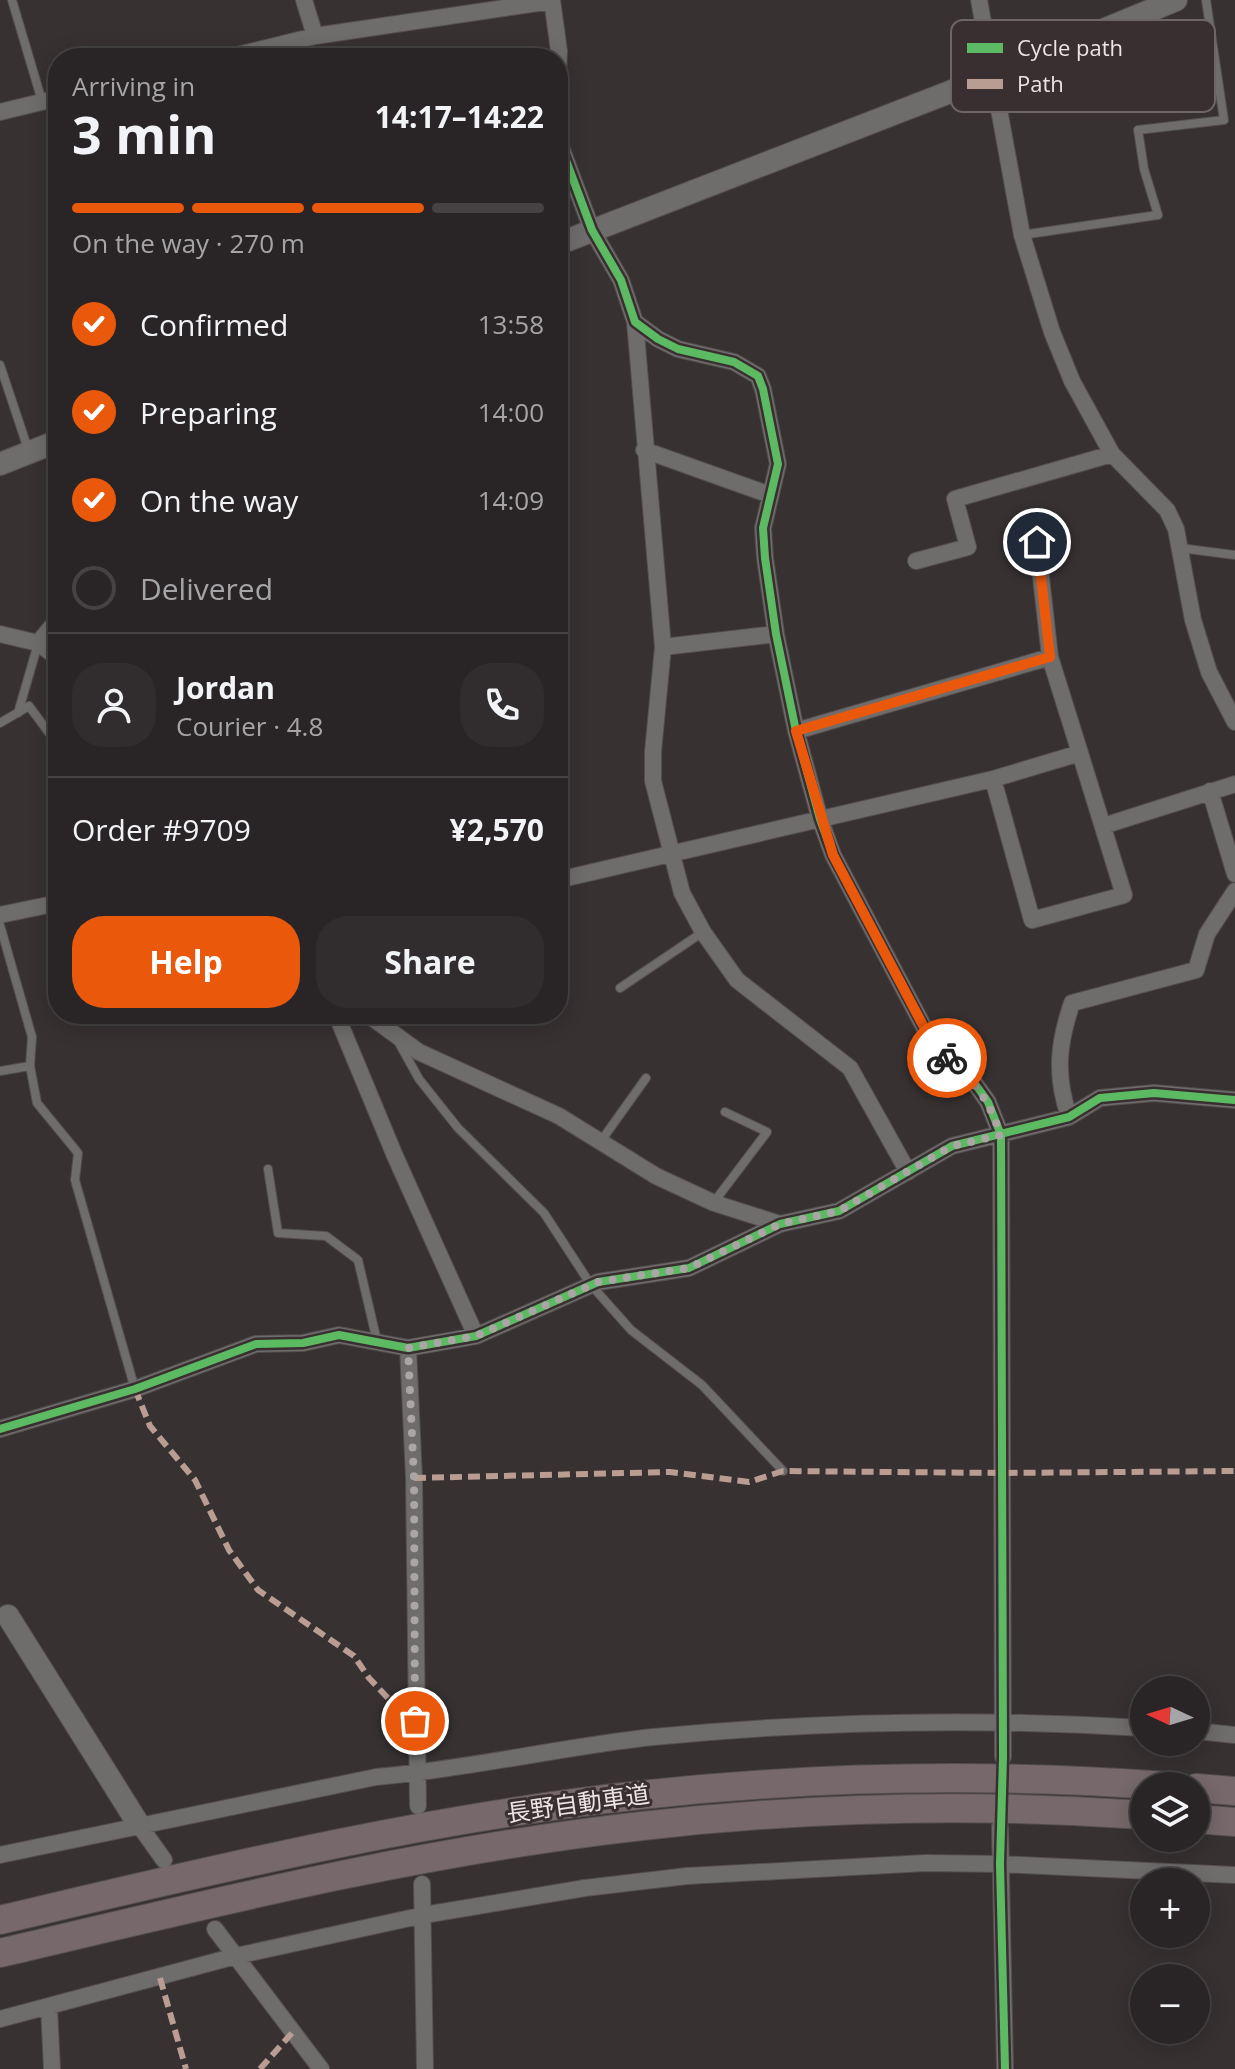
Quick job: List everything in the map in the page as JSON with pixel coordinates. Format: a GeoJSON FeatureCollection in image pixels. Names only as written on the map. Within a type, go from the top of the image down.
{"type":"FeatureCollection","features":[{"type":"Feature","properties":{"kind":"highway","name":"長野自動車道"},"geometry":{"type":"LineString","coordinates":[[0,1920],[162,1882],[448,1823],[639,1795],[866,1778],[993,1778],[1130,1784]]}},
{"type":"Feature","properties":{"kind":"highway"},"geometry":{"type":"LineString","coordinates":[[1210,1789],[1235,1791]]}},
{"type":"Feature","properties":{"kind":"highway","name":"長野自動車道"},"geometry":{"type":"LineString","coordinates":[[0,1953],[327,1878],[452,1854],[641,1826],[866,1808],[990,1808],[1130,1814]]}},
{"type":"Feature","properties":{"kind":"highway"},"geometry":{"type":"LineString","coordinates":[[1210,1820],[1235,1822]]}},
{"type":"Feature","properties":{"kind":"street"},"geometry":{"type":"LineString","coordinates":[[304,0],[315,36]]}},
{"type":"Feature","properties":{"kind":"street"},"geometry":{"type":"LineString","coordinates":[[266,48],[315,36],[552,0],[559,48]]}},
{"type":"Feature","properties":{"kind":"street"},"geometry":{"type":"LineString","coordinates":[[979,0],[982,20]]}},
{"type":"Feature","properties":{"kind":"street"},"geometry":{"type":"LineString","coordinates":[[1127,20],[1176,0]]}},
{"type":"Feature","properties":{"kind":"street"},"geometry":{"type":"LineString","coordinates":[[568,240],[951,91]]}},
{"type":"Feature","properties":{"kind":"street"},"geometry":{"type":"LineString","coordinates":[[0,112],[48,100]]}},
{"type":"Feature","properties":{"kind":"street"},"geometry":{"type":"LineString","coordinates":[[998,112],[1022,235],[1052,332],[1072,381],[1112,454],[1167,510],[1176,529],[1193,620],[1209,672],[1235,722]]}},
{"type":"Feature","properties":{"kind":"street"},"geometry":{"type":"LineString","coordinates":[[568,166],[592,230],[621,280],[635,322],[663,647],[653,781],[682,893],[703,932],[737,980],[850,1068],[908,1172]]}},
{"type":"Feature","properties":{"kind":"street"},"geometry":{"type":"LineString","coordinates":[[635,322],[678,349],[734,362],[758,376],[778,464],[763,528],[776,634],[796,731],[820,819],[833,855],[935,1048],[973,1081],[988,1102],[1001,1135],[1003,1757]]}},
{"type":"Feature","properties":{"kind":"street"},"geometry":{"type":"LineString","coordinates":[[0,464],[48,445]]}},
{"type":"Feature","properties":{"kind":"street"},"geometry":{"type":"LineString","coordinates":[[644,450],[770,495]]}},
{"type":"Feature","properties":{"kind":"street"},"geometry":{"type":"LineString","coordinates":[[916,561],[968,547],[955,499],[1112,454]]}},
{"type":"Feature","properties":{"kind":"street"},"geometry":{"type":"LineString","coordinates":[[993,779],[1032,920],[1124,895],[1050,657],[1037,542]]}},
{"type":"Feature","properties":{"kind":"street"},"geometry":{"type":"LineString","coordinates":[[38,643],[48,631]]}},
{"type":"Feature","properties":{"kind":"street"},"geometry":{"type":"LineString","coordinates":[[0,634],[38,643],[48,650]]}},
{"type":"Feature","properties":{"kind":"street"},"geometry":{"type":"LineString","coordinates":[[663,647],[776,634]]}},
{"type":"Feature","properties":{"kind":"street"},"geometry":{"type":"LineString","coordinates":[[796,731],[1050,657]]}},
{"type":"Feature","properties":{"kind":"street"},"geometry":{"type":"LineString","coordinates":[[568,878],[993,779],[1080,753]]}},
{"type":"Feature","properties":{"kind":"street"},"geometry":{"type":"LineString","coordinates":[[1103,826],[1235,784]]}},
{"type":"Feature","properties":{"kind":"street"},"geometry":{"type":"LineString","coordinates":[[1210,791],[1235,874]]}},
{"type":"Feature","properties":{"kind":"street"},"geometry":{"type":"LineString","coordinates":[[1069,1117],[1062,1096],[1058,1055],[1072,1003],[1196,970],[1207,934],[1235,891]]}},
{"type":"Feature","properties":{"kind":"street"},"geometry":{"type":"LineString","coordinates":[[0,915],[48,905]]}},
{"type":"Feature","properties":{"kind":"street"},"geometry":{"type":"LineString","coordinates":[[340,1024],[395,1156],[476,1336]]}},
{"type":"Feature","properties":{"kind":"street"},"geometry":{"type":"LineString","coordinates":[[380,1024],[419,1052],[522,1097],[656,1176],[714,1203],[780,1224]]}},
{"type":"Feature","properties":{"kind":"street"},"geometry":{"type":"LineString","coordinates":[[0,1429],[135,1389],[256,1344],[303,1343],[339,1335],[408,1348],[476,1336],[591,1285],[689,1268],[780,1224],[839,1211],[952,1146],[1069,1117],[1100,1098],[1154,1093],[1235,1100]]}},
{"type":"Feature","properties":{"kind":"street"},"geometry":{"type":"LineString","coordinates":[[408,1348],[414,1478],[418,1806]]}},
{"type":"Feature","properties":{"kind":"street"},"geometry":{"type":"LineString","coordinates":[[4,1609],[164,1860]]}},
{"type":"Feature","properties":{"kind":"street"},"geometry":{"type":"LineString","coordinates":[[0,1855],[376,1777],[652,1737],[873,1722],[1002,1721],[1130,1727]]}},
{"type":"Feature","properties":{"kind":"street"},"geometry":{"type":"LineString","coordinates":[[1210,1732],[1235,1735]]}},
{"type":"Feature","properties":{"kind":"street"},"geometry":{"type":"LineString","coordinates":[[1000,1827],[1005,2069]]}},
{"type":"Feature","properties":{"kind":"street"},"geometry":{"type":"LineString","coordinates":[[0,2019],[236,1956],[424,1915],[585,1888],[687,1876],[910,1864],[1000,1864],[1235,1875]]}},
{"type":"Feature","properties":{"kind":"street"},"geometry":{"type":"LineString","coordinates":[[422,1884],[425,2069]]}},
{"type":"Feature","properties":{"kind":"street"},"geometry":{"type":"LineString","coordinates":[[215,1929],[321,2069]]}},
{"type":"Feature","properties":{"kind":"street"},"geometry":{"type":"LineString","coordinates":[[49,2007],[52,2069]]}},
{"type":"Feature","properties":{"kind":"lane"},"geometry":{"type":"LineString","coordinates":[[12,0],[48,95]]}},
{"type":"Feature","properties":{"kind":"lane"},"geometry":{"type":"LineString","coordinates":[[1206,0],[1209,20]]}},
{"type":"Feature","properties":{"kind":"lane"},"geometry":{"type":"LineString","coordinates":[[1022,235],[1158,215],[1144,169],[1138,130],[1224,120],[1215,60]]}},
{"type":"Feature","properties":{"kind":"lane"},"geometry":{"type":"LineString","coordinates":[[0,365],[29,453]]}},
{"type":"Feature","properties":{"kind":"lane"},"geometry":{"type":"LineString","coordinates":[[1180,548],[1235,555]]}},
{"type":"Feature","properties":{"kind":"lane"},"geometry":{"type":"LineString","coordinates":[[18,713],[38,643]]}},
{"type":"Feature","properties":{"kind":"lane"},"geometry":{"type":"LineString","coordinates":[[0,723],[29,706],[48,732]]}},
{"type":"Feature","properties":{"kind":"lane"},"geometry":{"type":"LineString","coordinates":[[0,925],[32,1037],[30,1066],[37,1103],[78,1153],[75,1180],[135,1389]]}},
{"type":"Feature","properties":{"kind":"lane"},"geometry":{"type":"LineString","coordinates":[[620,988],[703,932]]}},
{"type":"Feature","properties":{"kind":"lane"},"geometry":{"type":"LineString","coordinates":[[394,1034],[419,1079],[458,1128],[544,1213],[591,1285],[631,1330],[702,1385],[783,1471]]}},
{"type":"Feature","properties":{"kind":"lane"},"geometry":{"type":"LineString","coordinates":[[0,1071],[30,1066]]}},
{"type":"Feature","properties":{"kind":"lane"},"geometry":{"type":"LineString","coordinates":[[601,1142],[646,1078]]}},
{"type":"Feature","properties":{"kind":"lane"},"geometry":{"type":"LineString","coordinates":[[714,1203],[767,1132],[725,1112]]}},
{"type":"Feature","properties":{"kind":"lane"},"geometry":{"type":"LineString","coordinates":[[268,1169],[278,1233],[326,1236],[358,1260],[377,1341]]}},
{"type":"Feature","properties":{"kind":"marked path"},"geometry":{"type":"LineString","coordinates":[[135,1389],[150,1426],[195,1480],[229,1550],[258,1590],[354,1656],[369,1678],[401,1712],[415,1721]]}},
{"type":"Feature","properties":{"kind":"marked path"},"geometry":{"type":"LineString","coordinates":[[414,1478],[670,1472],[749,1482],[783,1471],[1235,1471]]}},
{"type":"Feature","properties":{"kind":"marked path"},"geometry":{"type":"LineString","coordinates":[[160,1978],[186,2069]]}},
{"type":"Feature","properties":{"kind":"marked path"},"geometry":{"type":"LineString","coordinates":[[260,2069],[292,2033]]}},
{"type":"Feature","properties":{"kind":"cycle path"},"geometry":{"type":"LineString","coordinates":[[568,166],[592,230],[621,280],[635,322],[678,349],[734,362],[758,376],[778,464],[763,528],[765,558],[776,634],[796,731],[820,819],[833,855],[935,1048],[973,1081],[988,1102],[1001,1135],[1003,1757],[1000,1864],[1005,2069]]}},
{"type":"Feature","properties":{"kind":"cycle path"},"geometry":{"type":"LineString","coordinates":[[0,1429],[135,1389],[256,1344],[303,1343],[339,1335],[408,1348],[476,1336],[598,1282],[689,1268],[780,1224],[839,1211],[952,1146],[1069,1117],[1100,1098],[1154,1093],[1235,1100]]}},
{"type":"Feature","properties":{"kind":"way so far"},"geometry":{"type":"LineString","coordinates":[[415,1721],[414,1478],[408,1348],[476,1336],[598,1282],[689,1268],[780,1224],[839,1211],[952,1146],[1001,1135],[988,1102],[973,1081],[947,1058]]}},
{"type":"Feature","properties":{"kind":"route"},"geometry":{"type":"LineString","coordinates":[[947,1058],[935,1048],[833,855],[796,731],[1050,657],[1037,542]]}}]}
